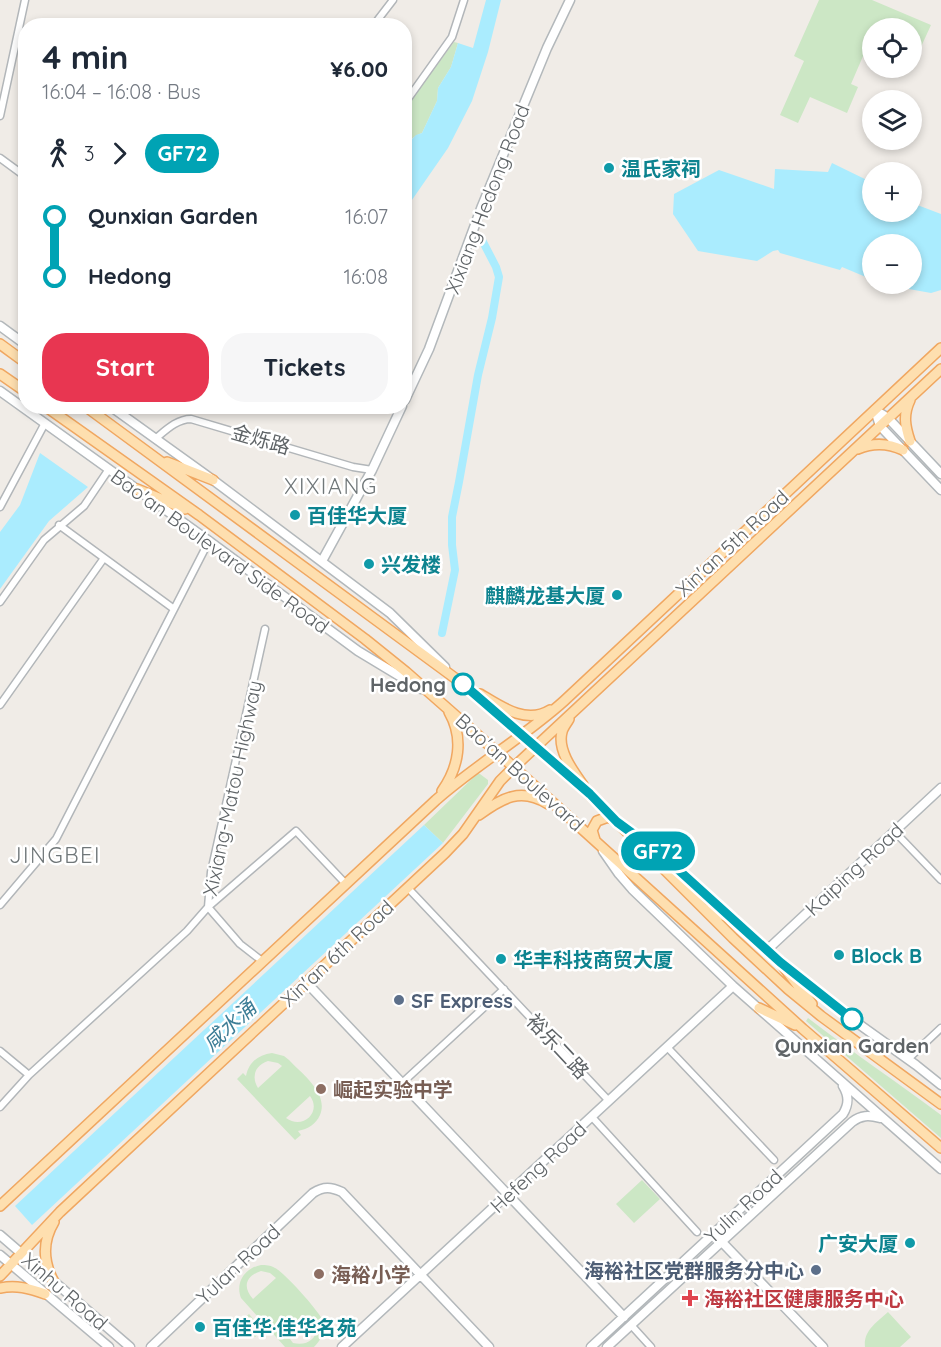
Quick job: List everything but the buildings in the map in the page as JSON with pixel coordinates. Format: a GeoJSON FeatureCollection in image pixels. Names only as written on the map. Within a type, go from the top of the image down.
{"type":"FeatureCollection","features":[{"type":"Feature","properties":{"kind":"main road","name":"Xixiang Hedong Road"},"geometry":{"type":"LineString","coordinates":[[412,385],[429,350],[482,207],[547,48],[570,0]]}},
{"type":"Feature","properties":{"kind":"main road"},"geometry":{"type":"LineString","coordinates":[[0,326],[18,339]]}},
{"type":"Feature","properties":{"kind":"main road"},"geometry":{"type":"LineString","coordinates":[[0,344],[18,357]]}},
{"type":"Feature","properties":{"kind":"main road","name":"Xin'an 5th Road"},"geometry":{"type":"LineString","coordinates":[[521,736],[564,701],[941,348]]}},
{"type":"Feature","properties":{"kind":"main road","name":"Xin'an 5th Road"},"geometry":{"type":"LineString","coordinates":[[534,747],[941,369]]}},
{"type":"Feature","properties":{"kind":"main road"},"geometry":{"type":"LineString","coordinates":[[0,374],[18,386]]}},
{"type":"Feature","properties":{"kind":"main road","name":"Bao'an Boulevard Side Road"},"geometry":{"type":"LineString","coordinates":[[0,391],[18,404]]}},
{"type":"Feature","properties":{"kind":"main road"},"geometry":{"type":"LineString","coordinates":[[910,441],[905,416],[906,408],[914,394]]}},
{"type":"Feature","properties":{"kind":"main road"},"geometry":{"type":"LineString","coordinates":[[874,410],[888,418],[941,474]]}},
{"type":"Feature","properties":{"kind":"main road"},"geometry":{"type":"LineString","coordinates":[[874,410],[880,426],[941,490]]}},
{"type":"Feature","properties":{"kind":"main road","name":"Bao'an Boulevard Side Road"},"geometry":{"type":"LineString","coordinates":[[32,414],[358,651],[444,704]]}},
{"type":"Feature","properties":{"kind":"main road","name":"Bao'an Boulevard"},"geometry":{"type":"LineString","coordinates":[[56,414],[199,515],[365,639],[444,704],[802,1029],[941,1148]]}},
{"type":"Feature","properties":{"kind":"main road","name":"Bao'an Boulevard"},"geometry":{"type":"LineString","coordinates":[[96,414],[463,684],[590,794],[733,938],[773,975],[821,1016],[941,1104]]}},
{"type":"Feature","properties":{"kind":"main road"},"geometry":{"type":"LineString","coordinates":[[121,414],[396,617],[463,684],[504,708],[526,715],[535,716],[546,713],[564,701]]}},
{"type":"Feature","properties":{"kind":"main road"},"geometry":{"type":"LineString","coordinates":[[322,561],[372,470],[398,414]]}},
{"type":"Feature","properties":{"kind":"main road"},"geometry":{"type":"LineString","coordinates":[[850,453],[866,446],[881,444],[903,450]]}},
{"type":"Feature","properties":{"kind":"main road"},"geometry":{"type":"LineString","coordinates":[[154,457],[213,480]]}},
{"type":"Feature","properties":{"kind":"main road"},"geometry":{"type":"LineString","coordinates":[[137,489],[199,515]]}},
{"type":"Feature","properties":{"kind":"main road"},"geometry":{"type":"LineString","coordinates":[[436,800],[449,778],[457,759],[458,749],[455,724],[444,704]]}},
{"type":"Feature","properties":{"kind":"main road"},"geometry":{"type":"LineString","coordinates":[[577,709],[562,732],[563,750],[571,768],[590,794]]}},
{"type":"Feature","properties":{"kind":"main road"},"geometry":{"type":"LineString","coordinates":[[0,1206],[436,800],[456,782],[521,736]]}},
{"type":"Feature","properties":{"kind":"main road","name":"Xin'an 6th Road"},"geometry":{"type":"LineString","coordinates":[[0,1276],[60,1212],[450,848],[475,818],[500,781],[534,747]]}},
{"type":"Feature","properties":{"kind":"main road","name":"Kaiping Road"},"geometry":{"type":"LineString","coordinates":[[767,950],[941,788]]}},
{"type":"Feature","properties":{"kind":"main road"},"geometry":{"type":"LineString","coordinates":[[475,818],[500,801],[523,795],[540,798],[572,819]]}},
{"type":"Feature","properties":{"kind":"main road"},"geometry":{"type":"LineString","coordinates":[[941,1085],[842,1012],[780,962],[662,855],[617,822],[608,818],[597,820],[592,830],[594,838],[632,889],[734,986],[941,1169]]}},
{"type":"Feature","properties":{"kind":"main road"},"geometry":{"type":"LineString","coordinates":[[704,909],[734,919]]}},
{"type":"Feature","properties":{"kind":"main road"},"geometry":{"type":"LineString","coordinates":[[780,962],[821,1016]]}},
{"type":"Feature","properties":{"kind":"main road"},"geometry":{"type":"LineString","coordinates":[[306,982],[624,1317]]}},
{"type":"Feature","properties":{"kind":"main road","name":"Hefeng Road"},"geometry":{"type":"LineString","coordinates":[[343,1346],[734,986]]}},
{"type":"Feature","properties":{"kind":"main road"},"geometry":{"type":"LineString","coordinates":[[759,1008],[802,1029]]}},
{"type":"Feature","properties":{"kind":"main road","name":"Yulin Road"},"geometry":{"type":"LineString","coordinates":[[591,1347],[843,1114],[848,1101],[847,1093],[840,1081]]}},
{"type":"Feature","properties":{"kind":"main road","name":"Yulin Road"},"geometry":{"type":"LineString","coordinates":[[607,1347],[858,1118],[872,1116],[884,1120]]}},
{"type":"Feature","properties":{"kind":"main road","name":"Yulan Road"},"geometry":{"type":"LineString","coordinates":[[151,1347],[318,1190],[330,1187],[342,1192],[420,1275]]}},
{"type":"Feature","properties":{"kind":"main road"},"geometry":{"type":"LineString","coordinates":[[0,1197],[19,1188]]}},
{"type":"Feature","properties":{"kind":"main road"},"geometry":{"type":"LineString","coordinates":[[54,1282],[45,1258],[45,1244],[60,1212]]}},
{"type":"Feature","properties":{"kind":"main road"},"geometry":{"type":"LineString","coordinates":[[714,1233],[823,1347]]}},
{"type":"Feature","properties":{"kind":"main road","name":"Xinhu Road"},"geometry":{"type":"LineString","coordinates":[[0,1235],[130,1347]]}},
{"type":"Feature","properties":{"kind":"main road","name":"Xinhu Road"},"geometry":{"type":"LineString","coordinates":[[0,1255],[109,1347]]}},
{"type":"Feature","properties":{"kind":"main road"},"geometry":{"type":"LineString","coordinates":[[420,1275],[489,1347]]}},
{"type":"Feature","properties":{"kind":"main road"},"geometry":{"type":"LineString","coordinates":[[0,1288],[25,1287],[45,1294]]}},
{"type":"Feature","properties":{"kind":"street"},"geometry":{"type":"LineString","coordinates":[[21,18],[25,0]]}},
{"type":"Feature","properties":{"kind":"street"},"geometry":{"type":"LineString","coordinates":[[379,18],[393,0]]}},
{"type":"Feature","properties":{"kind":"street"},"geometry":{"type":"LineString","coordinates":[[412,93],[452,37],[464,0]]}},
{"type":"Feature","properties":{"kind":"street"},"geometry":{"type":"LineString","coordinates":[[0,116],[18,32]]}},
{"type":"Feature","properties":{"kind":"street"},"geometry":{"type":"LineString","coordinates":[[0,158],[18,171]]}},
{"type":"Feature","properties":{"kind":"street","name":"金烁路"},"geometry":{"type":"LineString","coordinates":[[155,439],[178,421],[191,419],[372,470]]}},
{"type":"Feature","properties":{"kind":"street"},"geometry":{"type":"LineString","coordinates":[[1,502],[45,423]]}},
{"type":"Feature","properties":{"kind":"street"},"geometry":{"type":"LineString","coordinates":[[0,602],[44,540],[84,506],[107,468]]}},
{"type":"Feature","properties":{"kind":"street"},"geometry":{"type":"LineString","coordinates":[[59,525],[174,609]]}},
{"type":"Feature","properties":{"kind":"street"},"geometry":{"type":"LineString","coordinates":[[0,905],[56,839],[208,541]]}},
{"type":"Feature","properties":{"kind":"street"},"geometry":{"type":"LineString","coordinates":[[0,705],[104,558]]}},
{"type":"Feature","properties":{"kind":"street","name":"Xixiang-Matou Highway"},"geometry":{"type":"LineString","coordinates":[[262,961],[240,944],[208,907],[211,872],[265,629]]}},
{"type":"Feature","properties":{"kind":"street"},"geometry":{"type":"LineString","coordinates":[[0,1107],[29,1075],[187,931],[208,907],[296,831],[345,883]]}},
{"type":"Feature","properties":{"kind":"street"},"geometry":{"type":"LineString","coordinates":[[895,832],[941,880]]}},
{"type":"Feature","properties":{"kind":"street","name":"裕乐二路"},"geometry":{"type":"LineString","coordinates":[[408,888],[609,1101]]}},
{"type":"Feature","properties":{"kind":"street"},"geometry":{"type":"LineString","coordinates":[[402,1083],[504,989]]}},
{"type":"Feature","properties":{"kind":"street"},"geometry":{"type":"LineString","coordinates":[[908,1059],[941,1028]]}},
{"type":"Feature","properties":{"kind":"street"},"geometry":{"type":"LineString","coordinates":[[668,1047],[774,1160]]}},
{"type":"Feature","properties":{"kind":"street"},"geometry":{"type":"LineString","coordinates":[[0,1051],[29,1075]]}},
{"type":"Feature","properties":{"kind":"street"},"geometry":{"type":"LineString","coordinates":[[592,1117],[697,1232]]}},
{"type":"Feature","properties":{"kind":"street"},"geometry":{"type":"LineString","coordinates":[[631,1325],[651,1347]]}},
{"type":"Feature","properties":{"kind":"green space"},"geometry":{"type":"Polygon","coordinates":[[[819,0],[872,0],[914,18],[862,18],[862,58],[851,84],[858,87],[847,113],[810,97],[798,123],[780,115],[804,61],[794,56],[819,0]]]}},
{"type":"Feature","properties":{"kind":"green space"},"geometry":{"type":"Polygon","coordinates":[[[922,21],[931,25],[922,45],[922,21]]]}},
{"type":"Feature","properties":{"kind":"green space"},"geometry":{"type":"Polygon","coordinates":[[[454,42],[458,43],[451,67],[438,88],[437,101],[422,133],[412,139],[412,99],[454,42]]]}},
{"type":"Feature","properties":{"kind":"green space"},"geometry":{"type":"Polygon","coordinates":[[[478,773],[488,780],[488,784],[443,843],[424,825],[478,773]]]}},
{"type":"Feature","properties":{"kind":"green space"},"geometry":{"type":"Polygon","coordinates":[[[808,1018],[941,1115],[941,1138],[806,1021],[808,1018]]]}},
{"type":"Feature","properties":{"kind":"green space"},"geometry":{"type":"Polygon","coordinates":[[[267,1054],[284,1056],[289,1060],[313,1084],[321,1099],[320,1115],[311,1126],[298,1131],[301,1135],[295,1140],[237,1079],[243,1073],[246,1076],[252,1063],[258,1057],[267,1054]],[[268,1061],[257,1068],[255,1080],[258,1088],[282,1066],[268,1061]],[[310,1096],[286,1118],[299,1122],[309,1117],[314,1108],[310,1096]]]}},
{"type":"Feature","properties":{"kind":"green space"},"geometry":{"type":"Polygon","coordinates":[[[642,1180],[660,1199],[634,1223],[616,1204],[642,1180]]]}},
{"type":"Feature","properties":{"kind":"green space"},"geometry":{"type":"Polygon","coordinates":[[[268,1265],[280,1271],[316,1309],[323,1321],[323,1332],[314,1347],[285,1347],[241,1298],[240,1281],[250,1269],[268,1265]],[[261,1271],[247,1282],[253,1299],[276,1278],[270,1273],[261,1271]],[[313,1318],[290,1339],[293,1343],[305,1343],[313,1338],[316,1329],[313,1318]]]}},
{"type":"Feature","properties":{"kind":"green space"},"geometry":{"type":"Polygon","coordinates":[[[888,1312],[911,1337],[900,1347],[865,1347],[868,1332],[888,1312]]]}},
{"type":"Feature","properties":{"kind":"green space"},"geometry":{"type":"Polygon","coordinates":[[[249,1314],[263,1330],[255,1337],[241,1321],[249,1314]]]}},
{"type":"Feature","properties":{"kind":"water"},"geometry":{"type":"Polygon","coordinates":[[[486,0],[501,0],[488,52],[472,101],[448,148],[412,200],[412,139],[422,133],[437,101],[438,88],[451,67],[458,43],[473,48],[486,0]]]}},
{"type":"Feature","properties":{"kind":"water"},"geometry":{"type":"Polygon","coordinates":[[[832,163],[862,178],[862,222],[922,222],[922,207],[941,214],[941,290],[931,293],[922,291],[922,234],[862,234],[862,275],[842,267],[840,270],[780,253],[778,250],[757,261],[698,251],[673,214],[674,194],[719,170],[774,189],[775,169],[828,172],[832,163]]]}},
{"type":"Feature","properties":{"kind":"water"},"geometry":{"type":"Polygon","coordinates":[[[40,453],[88,487],[49,521],[0,589],[0,532],[20,505],[40,453]]]}},
{"type":"Feature","properties":{"kind":"water","name":"咸水涌"},"geometry":{"type":"Polygon","coordinates":[[[424,825],[443,843],[32,1225],[15,1206],[424,825]]]}},
{"type":"Feature","properties":{"kind":"waterway"},"geometry":{"type":"LineString","coordinates":[[442,633],[455,570],[452,517],[499,277],[482,240]]}},
{"type":"Feature","properties":{"kind":"bus line","name":"GF72"},"geometry":{"type":"LineString","coordinates":[[463,684],[590,794],[617,822],[662,855],[780,962],[852,1019]]}},
{"type":"Feature","properties":{"kind":"place","name":"温氏家祠"},"geometry":{"type":"Point","coordinates":[609,168]}},
{"type":"Feature","properties":{"kind":"place","name":"百佳华大厦"},"geometry":{"type":"Point","coordinates":[295,515]}},
{"type":"Feature","properties":{"kind":"place","name":"兴发楼"},"geometry":{"type":"Point","coordinates":[369,564]}},
{"type":"Feature","properties":{"kind":"place","name":"麒麟龙基大厦"},"geometry":{"type":"Point","coordinates":[617,595]}},
{"type":"Feature","properties":{"kind":"place","name":"Hedong"},"geometry":{"type":"Point","coordinates":[463,684]}},
{"type":"Feature","properties":{"kind":"place","name":"Block B"},"geometry":{"type":"Point","coordinates":[839,955]}},
{"type":"Feature","properties":{"kind":"place","name":"华丰科技商贸大厦"},"geometry":{"type":"Point","coordinates":[501,959]}},
{"type":"Feature","properties":{"kind":"place","name":"SF Express"},"geometry":{"type":"Point","coordinates":[399,1000]}},
{"type":"Feature","properties":{"kind":"place","name":"Qunxian Garden"},"geometry":{"type":"Point","coordinates":[852,1019]}},
{"type":"Feature","properties":{"kind":"place","name":"崛起实验中学"},"geometry":{"type":"Point","coordinates":[321,1089]}},
{"type":"Feature","properties":{"kind":"place","name":"广安大厦"},"geometry":{"type":"Point","coordinates":[910,1243]}},
{"type":"Feature","properties":{"kind":"place","name":"海裕社区党群服务分中心"},"geometry":{"type":"Point","coordinates":[816,1270]}},
{"type":"Feature","properties":{"kind":"place","name":"海裕小学"},"geometry":{"type":"Point","coordinates":[319,1274]}},
{"type":"Feature","properties":{"kind":"place","name":"海裕社区健康服务中心"},"geometry":{"type":"Point","coordinates":[690,1298]}},
{"type":"Feature","properties":{"kind":"place","name":"百佳华·佳华名苑"},"geometry":{"type":"Point","coordinates":[200,1327]}},
{"type":"Feature","properties":{"kind":"district","name":"XIXIANG"},"geometry":{"type":"Point","coordinates":[331,486]}},
{"type":"Feature","properties":{"kind":"district","name":"JINGBEI"},"geometry":{"type":"Point","coordinates":[55,855]}}]}
